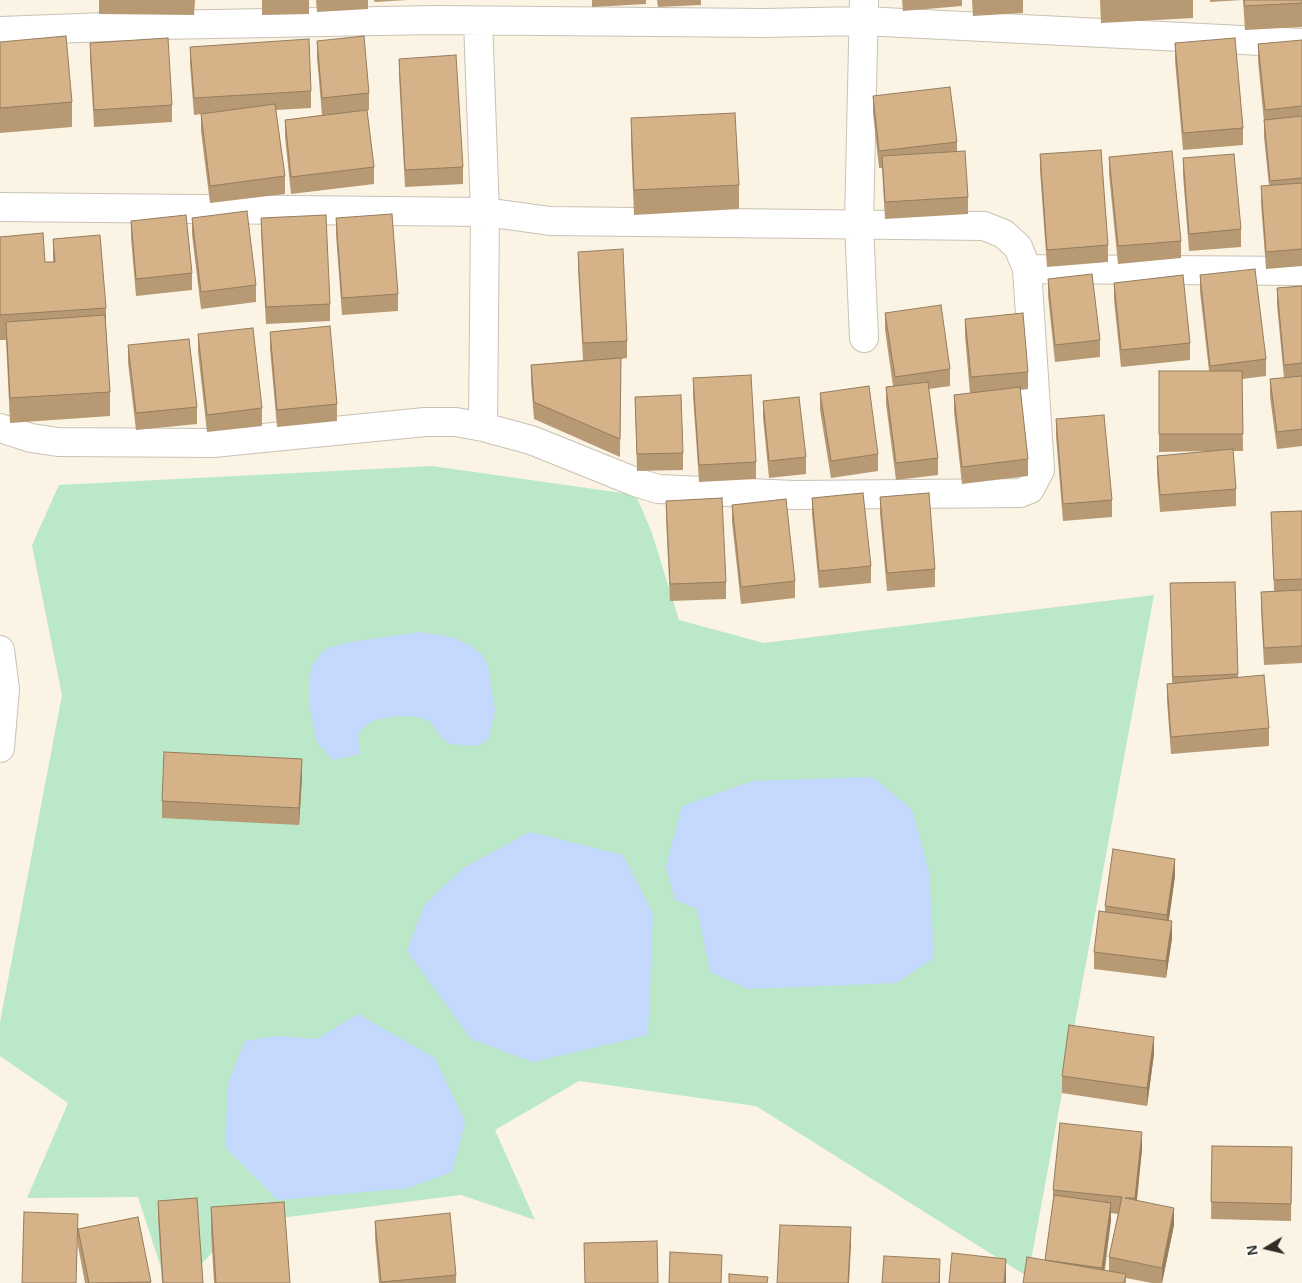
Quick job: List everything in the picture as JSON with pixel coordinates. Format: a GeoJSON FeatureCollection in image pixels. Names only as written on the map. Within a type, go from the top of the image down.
{"type":"FeatureCollection","features":[{"type":"Feature","properties":{"kind":"street"},"geometry":{"type":"LineString","coordinates":[[864,10],[859,224],[864,338]]}},
{"type":"Feature","properties":{"kind":"street"},"geometry":{"type":"LineString","coordinates":[[0,31],[168,25],[478,20],[864,10],[1302,43]]}},
{"type":"Feature","properties":{"kind":"street"},"geometry":{"type":"LineString","coordinates":[[478,20],[485,212],[484,427]]}},
{"type":"Feature","properties":{"kind":"street"},"geometry":{"type":"LineString","coordinates":[[0,207],[485,212],[550,222],[984,226],[1004,234],[1018,248],[1027,269],[1040,470],[1030,489],[1020,493],[794,495],[658,489],[638,483],[530,440],[484,427],[456,422],[425,422],[212,443],[58,442],[31,438],[0,428]]}},
{"type":"Feature","properties":{"kind":"street"},"geometry":{"type":"LineString","coordinates":[[1027,269],[1302,271]]}},
{"type":"Feature","properties":{"kind":"street"},"geometry":{"type":"LineString","coordinates":[[0,650],[2,689],[0,748]]}},
{"type":"Feature","properties":{"kind":"green space"},"geometry":{"type":"Polygon","coordinates":[[[432,466],[636,495],[652,533],[679,620],[764,643],[1154,595],[1028,1277],[756,1106],[579,1081],[495,1130],[535,1220],[461,1195],[280,1218],[232,1231],[184,1283],[166,1283],[138,1197],[27,1198],[68,1103],[0,1056],[0,1022],[62,695],[32,545],[59,485],[432,466]]]}},
{"type":"Feature","properties":{"kind":"water"},"geometry":{"type":"Polygon","coordinates":[[[419,632],[451,637],[470,645],[483,656],[488,665],[495,711],[488,740],[478,746],[450,744],[442,739],[430,721],[417,717],[394,716],[372,721],[361,730],[358,735],[360,754],[333,760],[317,742],[309,704],[309,678],[313,664],[325,649],[345,643],[419,632]]]}},
{"type":"Feature","properties":{"kind":"water"},"geometry":{"type":"Polygon","coordinates":[[[873,777],[912,810],[929,872],[934,958],[896,983],[749,989],[710,972],[697,909],[675,900],[666,866],[682,806],[752,781],[873,777]]]}},
{"type":"Feature","properties":{"kind":"water"},"geometry":{"type":"Polygon","coordinates":[[[530,832],[623,855],[653,914],[648,1035],[533,1062],[471,1039],[407,951],[424,905],[463,868],[530,832]]]}},
{"type":"Feature","properties":{"kind":"water"},"geometry":{"type":"Polygon","coordinates":[[[358,1014],[435,1058],[465,1122],[452,1172],[408,1188],[278,1200],[225,1147],[228,1083],[245,1041],[274,1036],[317,1039],[358,1014]]]}},
{"type":"Feature","properties":{"kind":"building"},"geometry":{"type":"Polygon","coordinates":[[[1244,0],[1302,0],[1302,3],[1245,6],[1244,0]]]}},
{"type":"Feature","properties":{"kind":"building"},"geometry":{"type":"Polygon","coordinates":[[[66,36],[72,102],[0,108],[0,42],[66,36]]]}},
{"type":"Feature","properties":{"kind":"building"},"geometry":{"type":"Polygon","coordinates":[[[364,36],[369,93],[322,98],[317,41],[364,36]]]}},
{"type":"Feature","properties":{"kind":"building"},"geometry":{"type":"Polygon","coordinates":[[[168,38],[172,105],[94,110],[90,43],[168,38]]]}},
{"type":"Feature","properties":{"kind":"building"},"geometry":{"type":"Polygon","coordinates":[[[1235,38],[1243,128],[1183,133],[1175,43],[1235,38]]]}},
{"type":"Feature","properties":{"kind":"building"},"geometry":{"type":"Polygon","coordinates":[[[309,39],[311,91],[194,98],[190,47],[309,39]]]}},
{"type":"Feature","properties":{"kind":"building"},"geometry":{"type":"Polygon","coordinates":[[[1302,40],[1302,106],[1265,110],[1258,44],[1302,40]]]}},
{"type":"Feature","properties":{"kind":"building"},"geometry":{"type":"Polygon","coordinates":[[[456,55],[463,167],[405,170],[399,59],[456,55]]]}},
{"type":"Feature","properties":{"kind":"building"},"geometry":{"type":"Polygon","coordinates":[[[950,87],[957,142],[879,151],[873,96],[950,87]]]}},
{"type":"Feature","properties":{"kind":"building"},"geometry":{"type":"Polygon","coordinates":[[[275,104],[285,176],[210,186],[201,114],[275,104]]]}},
{"type":"Feature","properties":{"kind":"building"},"geometry":{"type":"Polygon","coordinates":[[[367,110],[374,167],[291,177],[285,120],[367,110]]]}},
{"type":"Feature","properties":{"kind":"building"},"geometry":{"type":"Polygon","coordinates":[[[735,113],[739,185],[634,190],[631,118],[735,113]]]}},
{"type":"Feature","properties":{"kind":"building"},"geometry":{"type":"Polygon","coordinates":[[[1302,116],[1302,178],[1270,181],[1264,120],[1302,116]]]}},
{"type":"Feature","properties":{"kind":"building"},"geometry":{"type":"Polygon","coordinates":[[[1101,150],[1108,245],[1047,250],[1040,154],[1101,150]]]}},
{"type":"Feature","properties":{"kind":"building"},"geometry":{"type":"Polygon","coordinates":[[[965,151],[968,197],[885,202],[882,156],[965,151]]]}},
{"type":"Feature","properties":{"kind":"building"},"geometry":{"type":"Polygon","coordinates":[[[1172,151],[1181,241],[1118,246],[1109,157],[1172,151]]]}},
{"type":"Feature","properties":{"kind":"building"},"geometry":{"type":"Polygon","coordinates":[[[1234,154],[1241,229],[1189,234],[1183,158],[1234,154]]]}},
{"type":"Feature","properties":{"kind":"building"},"geometry":{"type":"Polygon","coordinates":[[[1302,183],[1302,249],[1266,252],[1261,186],[1302,183]]]}},
{"type":"Feature","properties":{"kind":"building"},"geometry":{"type":"Polygon","coordinates":[[[247,211],[256,285],[201,292],[192,218],[247,211]]]}},
{"type":"Feature","properties":{"kind":"building"},"geometry":{"type":"Polygon","coordinates":[[[392,214],[398,294],[342,298],[336,218],[392,214]]]}},
{"type":"Feature","properties":{"kind":"building"},"geometry":{"type":"Polygon","coordinates":[[[186,215],[192,273],[136,279],[131,221],[186,215]]]}},
{"type":"Feature","properties":{"kind":"building"},"geometry":{"type":"Polygon","coordinates":[[[326,215],[330,304],[266,307],[261,218],[326,215]]]}},
{"type":"Feature","properties":{"kind":"building"},"geometry":{"type":"Polygon","coordinates":[[[43,233],[45,262],[55,262],[53,239],[100,235],[106,308],[0,315],[0,237],[43,233]]]}},
{"type":"Feature","properties":{"kind":"building"},"geometry":{"type":"Polygon","coordinates":[[[623,249],[627,341],[583,343],[578,252],[623,249]]]}},
{"type":"Feature","properties":{"kind":"building"},"geometry":{"type":"Polygon","coordinates":[[[1255,269],[1266,359],[1210,366],[1200,275],[1255,269]]]}},
{"type":"Feature","properties":{"kind":"building"},"geometry":{"type":"Polygon","coordinates":[[[1092,274],[1100,340],[1055,345],[1048,279],[1092,274]]]}},
{"type":"Feature","properties":{"kind":"building"},"geometry":{"type":"Polygon","coordinates":[[[1183,275],[1190,343],[1121,350],[1114,283],[1183,275]]]}},
{"type":"Feature","properties":{"kind":"building"},"geometry":{"type":"Polygon","coordinates":[[[1302,286],[1302,363],[1284,365],[1277,288],[1302,286]]]}},
{"type":"Feature","properties":{"kind":"building"},"geometry":{"type":"Polygon","coordinates":[[[941,305],[950,369],[895,377],[885,313],[941,305]]]}},
{"type":"Feature","properties":{"kind":"building"},"geometry":{"type":"Polygon","coordinates":[[[1023,313],[1028,372],[971,377],[965,319],[1023,313]]]}},
{"type":"Feature","properties":{"kind":"building"},"geometry":{"type":"Polygon","coordinates":[[[105,315],[110,392],[10,398],[6,322],[105,315]]]}},
{"type":"Feature","properties":{"kind":"building"},"geometry":{"type":"Polygon","coordinates":[[[330,326],[337,404],[277,410],[270,332],[330,326]]]}},
{"type":"Feature","properties":{"kind":"building"},"geometry":{"type":"Polygon","coordinates":[[[253,328],[262,408],[207,415],[198,334],[253,328]]]}},
{"type":"Feature","properties":{"kind":"building"},"geometry":{"type":"Polygon","coordinates":[[[189,339],[197,407],[136,413],[128,345],[189,339]]]}},
{"type":"Feature","properties":{"kind":"building"},"geometry":{"type":"Polygon","coordinates":[[[621,358],[620,439],[534,402],[531,365],[621,358]]]}},
{"type":"Feature","properties":{"kind":"building"},"geometry":{"type":"Polygon","coordinates":[[[1159,371],[1242,371],[1243,434],[1159,434],[1159,371]]]}},
{"type":"Feature","properties":{"kind":"building"},"geometry":{"type":"Polygon","coordinates":[[[751,375],[756,462],[699,465],[693,378],[751,375]]]}},
{"type":"Feature","properties":{"kind":"building"},"geometry":{"type":"Polygon","coordinates":[[[1302,376],[1302,429],[1277,432],[1270,379],[1302,376]]]}},
{"type":"Feature","properties":{"kind":"building"},"geometry":{"type":"Polygon","coordinates":[[[928,382],[938,458],[896,463],[886,387],[928,382]]]}},
{"type":"Feature","properties":{"kind":"building"},"geometry":{"type":"Polygon","coordinates":[[[869,386],[878,454],[831,461],[820,393],[869,386]]]}},
{"type":"Feature","properties":{"kind":"building"},"geometry":{"type":"Polygon","coordinates":[[[1020,387],[1028,459],[962,467],[954,395],[1020,387]]]}},
{"type":"Feature","properties":{"kind":"building"},"geometry":{"type":"Polygon","coordinates":[[[681,395],[683,453],[637,454],[635,397],[681,395]]]}},
{"type":"Feature","properties":{"kind":"building"},"geometry":{"type":"Polygon","coordinates":[[[799,397],[806,457],[769,461],[763,401],[799,397]]]}},
{"type":"Feature","properties":{"kind":"building"},"geometry":{"type":"Polygon","coordinates":[[[1104,415],[1112,500],[1063,504],[1056,419],[1104,415]]]}},
{"type":"Feature","properties":{"kind":"building"},"geometry":{"type":"Polygon","coordinates":[[[1233,449],[1236,489],[1160,495],[1157,456],[1233,449]]]}},
{"type":"Feature","properties":{"kind":"building"},"geometry":{"type":"Polygon","coordinates":[[[863,493],[871,566],[819,571],[812,498],[863,493]]]}},
{"type":"Feature","properties":{"kind":"building"},"geometry":{"type":"Polygon","coordinates":[[[929,493],[935,569],[887,573],[880,497],[929,493]]]}},
{"type":"Feature","properties":{"kind":"building"},"geometry":{"type":"Polygon","coordinates":[[[722,498],[726,582],[670,584],[666,501],[722,498]]]}},
{"type":"Feature","properties":{"kind":"building"},"geometry":{"type":"Polygon","coordinates":[[[786,499],[795,581],[741,587],[732,505],[786,499]]]}},
{"type":"Feature","properties":{"kind":"building"},"geometry":{"type":"Polygon","coordinates":[[[1302,511],[1302,579],[1274,580],[1271,512],[1302,511]]]}},
{"type":"Feature","properties":{"kind":"building"},"geometry":{"type":"Polygon","coordinates":[[[1235,582],[1238,674],[1173,677],[1170,583],[1235,582]]]}},
{"type":"Feature","properties":{"kind":"building"},"geometry":{"type":"Polygon","coordinates":[[[1302,590],[1302,646],[1264,648],[1261,592],[1302,590]]]}},
{"type":"Feature","properties":{"kind":"building"},"geometry":{"type":"Polygon","coordinates":[[[1264,675],[1269,728],[1171,737],[1167,684],[1264,675]]]}},
{"type":"Feature","properties":{"kind":"building"},"geometry":{"type":"Polygon","coordinates":[[[164,752],[302,759],[299,808],[162,801],[164,752]]]}},
{"type":"Feature","properties":{"kind":"building"},"geometry":{"type":"Polygon","coordinates":[[[1113,849],[1175,859],[1167,915],[1105,906],[1113,849]]]}},
{"type":"Feature","properties":{"kind":"building"},"geometry":{"type":"Polygon","coordinates":[[[1099,911],[1172,921],[1166,961],[1094,952],[1099,911]]]}},
{"type":"Feature","properties":{"kind":"building"},"geometry":{"type":"Polygon","coordinates":[[[1069,1025],[1154,1037],[1147,1088],[1062,1076],[1069,1025]]]}},
{"type":"Feature","properties":{"kind":"building"},"geometry":{"type":"Polygon","coordinates":[[[1060,1123],[1142,1132],[1135,1198],[1125,1198],[1174,1208],[1162,1268],[1109,1257],[1122,1197],[1053,1190],[1060,1123]]]}},
{"type":"Feature","properties":{"kind":"building"},"geometry":{"type":"Polygon","coordinates":[[[1212,1146],[1292,1147],[1291,1204],[1211,1202],[1212,1146]]]}},
{"type":"Feature","properties":{"kind":"building"},"geometry":{"type":"Polygon","coordinates":[[[1054,1195],[1111,1203],[1102,1268],[1045,1260],[1054,1195]]]}},
{"type":"Feature","properties":{"kind":"building"},"geometry":{"type":"Polygon","coordinates":[[[197,1198],[203,1283],[163,1283],[158,1201],[197,1198]]]}},
{"type":"Feature","properties":{"kind":"building"},"geometry":{"type":"Polygon","coordinates":[[[284,1202],[290,1283],[216,1283],[211,1207],[284,1202]]]}},
{"type":"Feature","properties":{"kind":"building"},"geometry":{"type":"Polygon","coordinates":[[[24,1212],[78,1214],[76,1283],[22,1283],[24,1212]]]}},
{"type":"Feature","properties":{"kind":"building"},"geometry":{"type":"Polygon","coordinates":[[[450,1213],[456,1275],[381,1282],[375,1221],[450,1213]]]}},
{"type":"Feature","properties":{"kind":"building"},"geometry":{"type":"Polygon","coordinates":[[[138,1217],[151,1282],[89,1283],[78,1229],[138,1217]]]}},
{"type":"Feature","properties":{"kind":"building"},"geometry":{"type":"Polygon","coordinates":[[[780,1225],[851,1227],[848,1283],[777,1283],[780,1225]]]}},
{"type":"Feature","properties":{"kind":"building"},"geometry":{"type":"Polygon","coordinates":[[[657,1241],[658,1283],[585,1283],[584,1243],[657,1241]]]}},
{"type":"Feature","properties":{"kind":"building"},"geometry":{"type":"Polygon","coordinates":[[[670,1252],[722,1255],[721,1283],[669,1283],[670,1252]]]}},
{"type":"Feature","properties":{"kind":"building"},"geometry":{"type":"Polygon","coordinates":[[[952,1253],[1006,1259],[1004,1283],[949,1283],[952,1253]]]}},
{"type":"Feature","properties":{"kind":"building"},"geometry":{"type":"Polygon","coordinates":[[[884,1256],[940,1259],[939,1283],[882,1283],[884,1256]]]}},
{"type":"Feature","properties":{"kind":"building"},"geometry":{"type":"Polygon","coordinates":[[[1027,1257],[1126,1274],[1124,1283],[1023,1283],[1027,1257]]]}},
{"type":"Feature","properties":{"kind":"building"},"geometry":{"type":"Polygon","coordinates":[[[729,1274],[768,1277],[767,1283],[729,1283],[729,1274]]]}}]}
